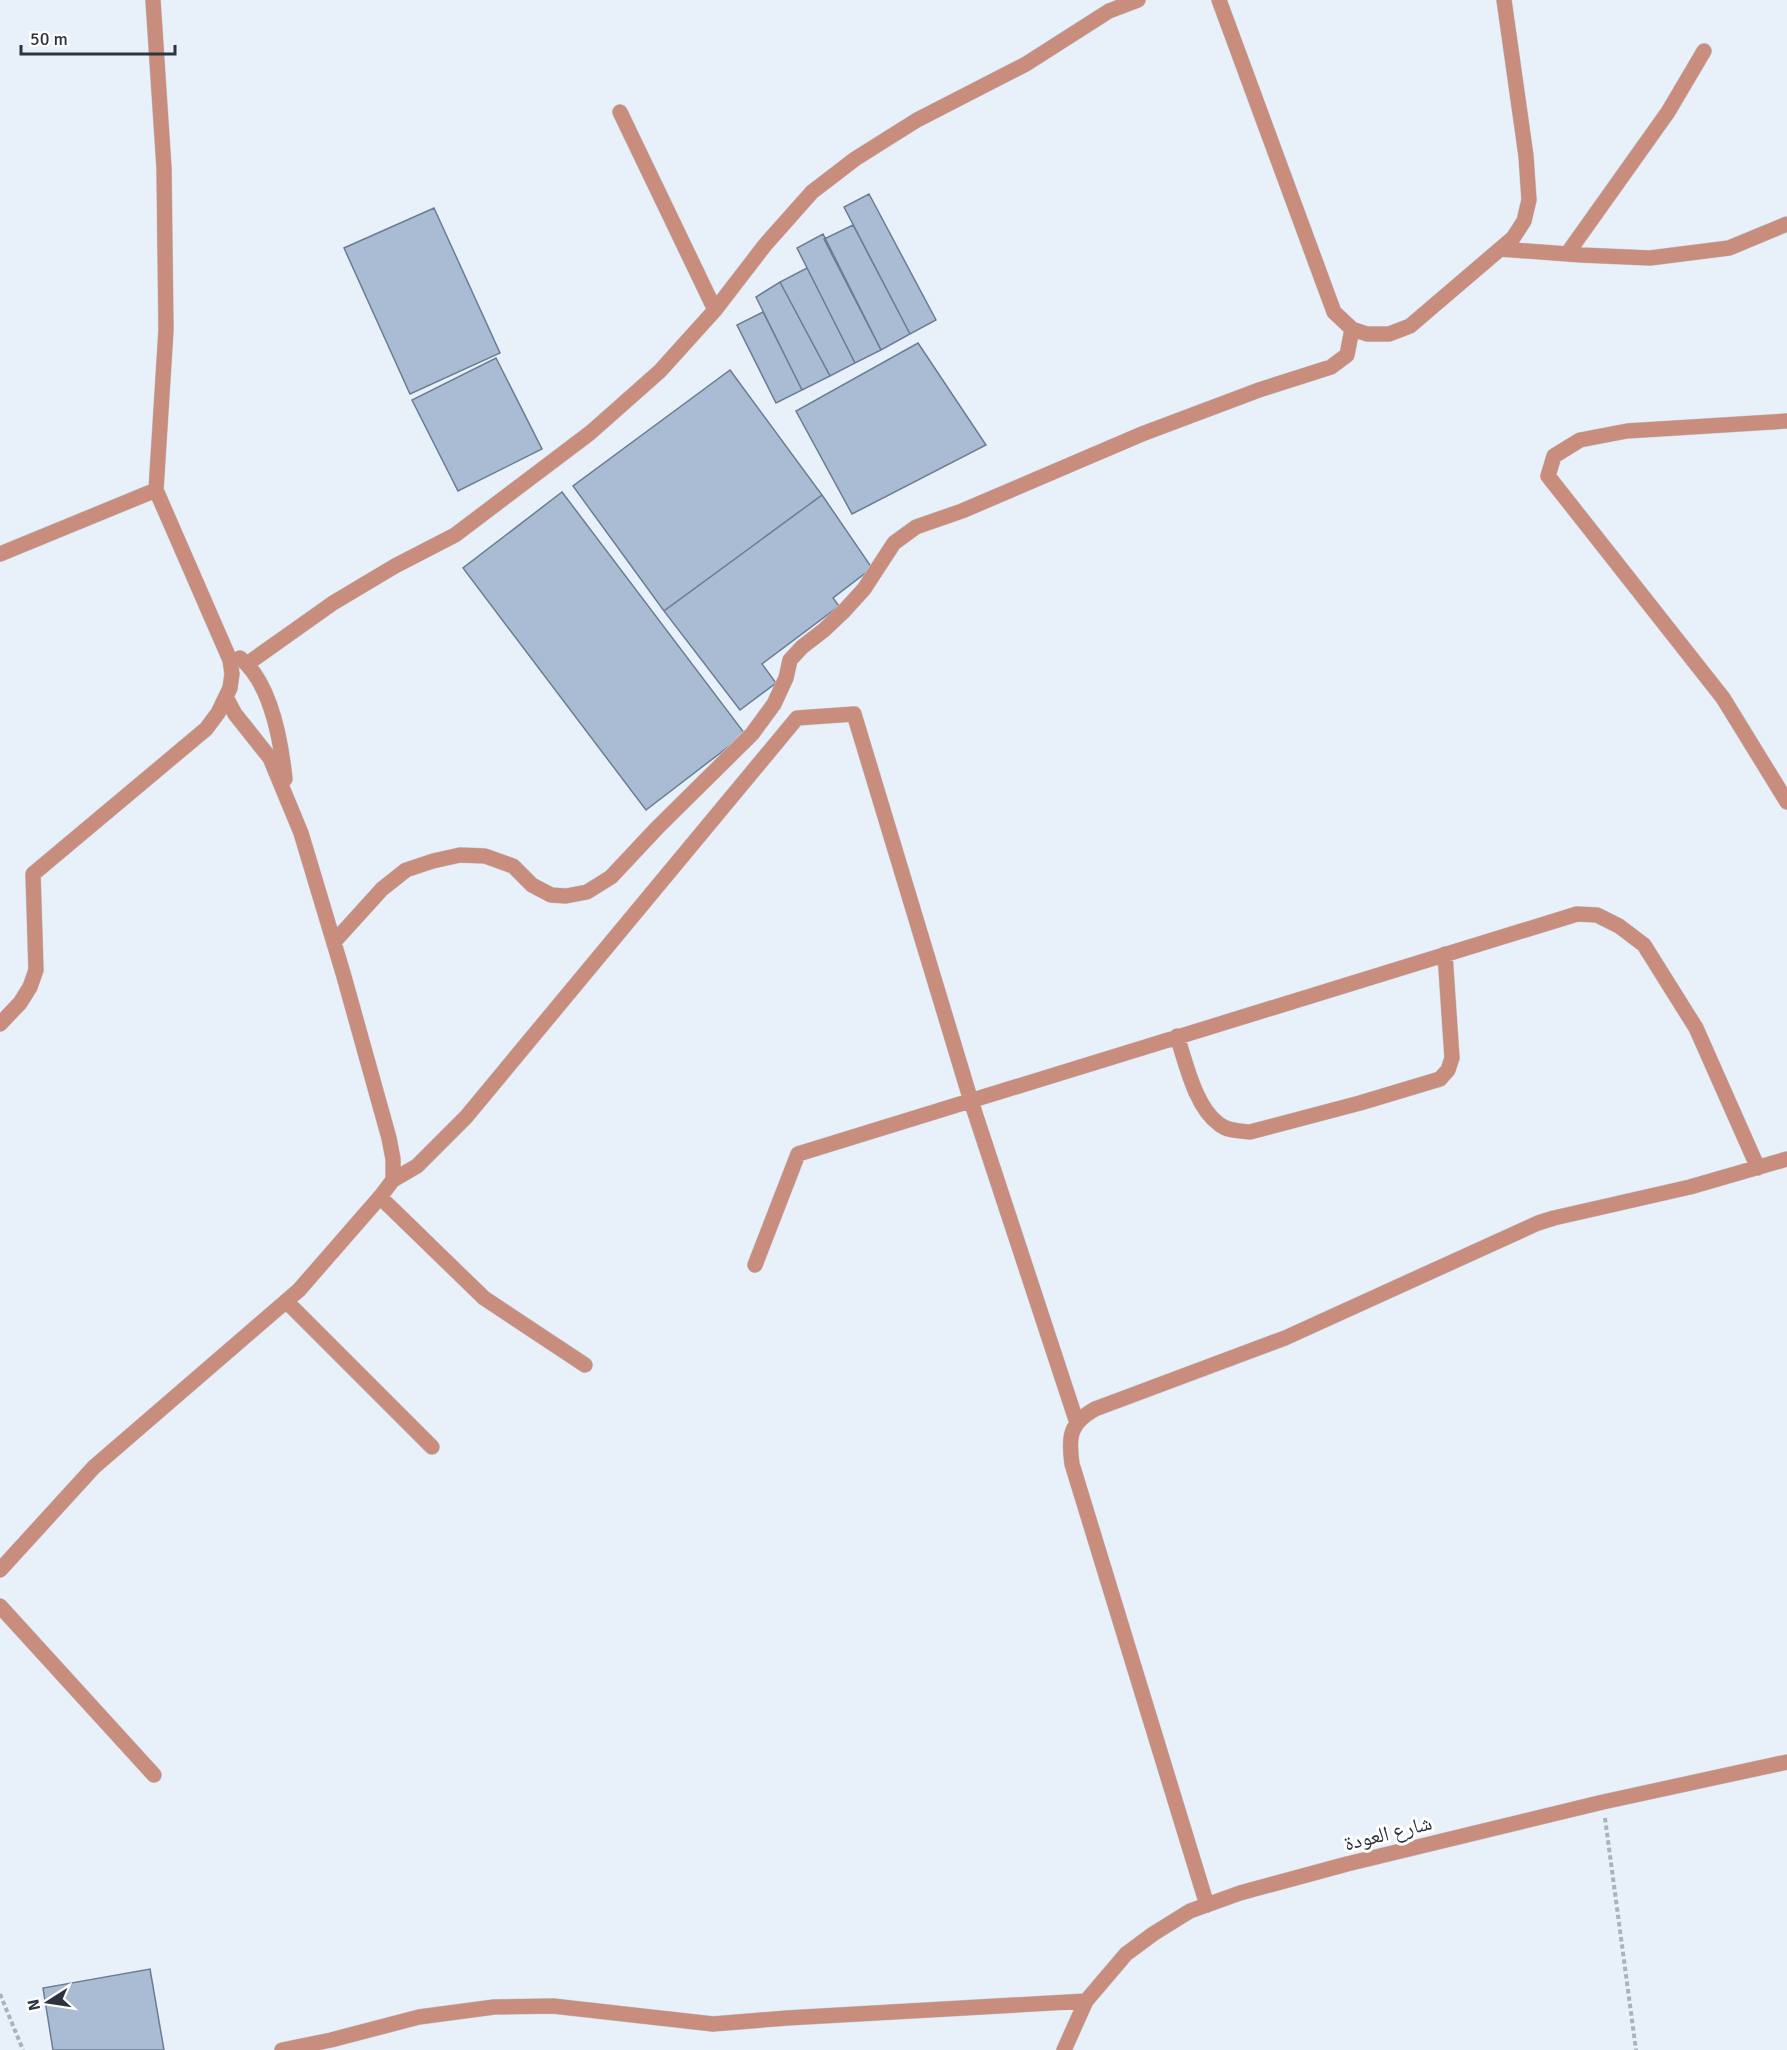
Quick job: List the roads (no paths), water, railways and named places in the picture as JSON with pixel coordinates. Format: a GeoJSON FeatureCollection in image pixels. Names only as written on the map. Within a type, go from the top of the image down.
{"type":"FeatureCollection","features":[{"type":"Feature","properties":{"kind":"street"},"geometry":{"type":"LineString","coordinates":[[0,1024],[20,1003],[30,987],[36,970],[33,874],[206,729],[227,699],[232,674],[225,646],[156,490],[166,330],[164,168],[153,0]]}},
{"type":"Feature","properties":{"kind":"street"},"geometry":{"type":"LineString","coordinates":[[248,664],[333,603],[395,566],[455,535],[590,433],[660,371],[715,310],[765,245],[812,192],[855,159],[917,120],[1026,64],[1109,11],[1138,0]]}},
{"type":"Feature","properties":{"kind":"street"},"geometry":{"type":"LineString","coordinates":[[1219,0],[1334,312],[1352,329],[1367,334],[1389,334],[1410,326],[1513,238],[1524,221],[1529,200],[1526,156],[1504,0]]}},
{"type":"Feature","properties":{"kind":"street"},"geometry":{"type":"LineString","coordinates":[[1567,254],[1668,112],[1704,51]]}},
{"type":"Feature","properties":{"kind":"street"},"geometry":{"type":"LineString","coordinates":[[620,112],[715,310]]}},
{"type":"Feature","properties":{"kind":"street"},"geometry":{"type":"LineString","coordinates":[[1500,249],[1650,258],[1729,248],[1787,224]]}},
{"type":"Feature","properties":{"kind":"street"},"geometry":{"type":"LineString","coordinates":[[334,942],[382,889],[406,870],[460,855],[485,856],[513,866],[531,885],[552,895],[566,896],[587,892],[611,877],[752,734],[774,704],[786,678],[790,660],[844,611],[864,589],[894,543],[916,527],[962,511],[1142,434],[1259,390],[1331,368],[1347,355],[1352,329]]}},
{"type":"Feature","properties":{"kind":"street"},"geometry":{"type":"LineString","coordinates":[[1787,421],[1627,431],[1580,440],[1554,456],[1548,476],[1723,698],[1787,802]]}},
{"type":"Feature","properties":{"kind":"street"},"geometry":{"type":"LineString","coordinates":[[0,554],[156,490]]}},
{"type":"Feature","properties":{"kind":"street"},"geometry":{"type":"LineString","coordinates":[[225,646],[248,664],[264,690],[282,758],[286,794]]}},
{"type":"Feature","properties":{"kind":"street"},"geometry":{"type":"LineString","coordinates":[[227,699],[235,714],[270,758],[301,832],[389,1138],[393,1159],[393,1180]]}},
{"type":"Feature","properties":{"kind":"street"},"geometry":{"type":"LineString","coordinates":[[0,1570],[94,1467],[298,1290],[393,1180],[417,1166],[466,1117],[797,718],[854,714],[971,1101],[1077,1423]]}},
{"type":"Feature","properties":{"kind":"street"},"geometry":{"type":"LineString","coordinates":[[755,1265],[798,1154],[1577,914],[1597,915],[1619,926],[1644,945],[1696,1028],[1758,1168]]}},
{"type":"Feature","properties":{"kind":"street"},"geometry":{"type":"LineString","coordinates":[[1177,1036],[1206,1112],[1220,1126],[1236,1131],[1250,1132],[1440,1079],[1448,1070],[1452,1058],[1445,954]]}},
{"type":"Feature","properties":{"kind":"street"},"geometry":{"type":"LineString","coordinates":[[1206,1905],[1072,1464],[1069,1445],[1073,1429],[1082,1416],[1095,1409],[1285,1338],[1554,1218],[1690,1187],[1787,1159]]}},
{"type":"Feature","properties":{"kind":"street"},"geometry":{"type":"LineString","coordinates":[[380,1197],[484,1298],[585,1365]]}},
{"type":"Feature","properties":{"kind":"street"},"geometry":{"type":"LineString","coordinates":[[286,1301],[432,1447]]}},
{"type":"Feature","properties":{"kind":"street"},"geometry":{"type":"LineString","coordinates":[[0,1606],[154,1775]]}},
{"type":"Feature","properties":{"kind":"street","name":"شارع العودة"},"geometry":{"type":"LineString","coordinates":[[1064,2050],[1086,2001],[1126,1954],[1190,1911],[1240,1893],[1347,1864],[1603,1802],[1787,1762]]}},
{"type":"Feature","properties":{"kind":"street"},"geometry":{"type":"LineString","coordinates":[[282,2050],[419,2017],[494,2007],[553,2006],[713,2024],[1086,2001]]}}]}
